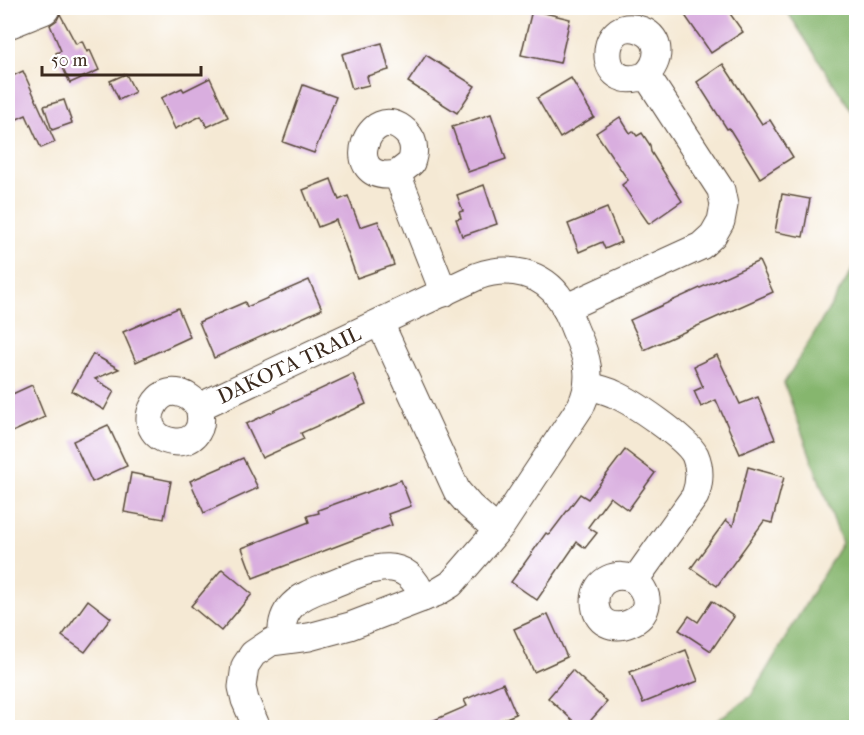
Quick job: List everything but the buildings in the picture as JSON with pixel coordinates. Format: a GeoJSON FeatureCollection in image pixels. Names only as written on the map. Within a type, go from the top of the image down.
{"type":"FeatureCollection","features":[{"type":"Feature","properties":{"kind":"main road"},"geometry":{"type":"LineString","coordinates":[[8,22],[43,8]]}},
{"type":"Feature","properties":{"kind":"street"},"geometry":{"type":"LineString","coordinates":[[565,308],[701,246],[713,235],[721,221],[724,205],[718,182],[646,75]]}},
{"type":"Feature","properties":{"kind":"street"},"geometry":{"type":"LineString","coordinates":[[397,174],[444,293]]}},
{"type":"Feature","properties":{"kind":"street","name":"DAKOTA TRAIL"},"geometry":{"type":"LineString","coordinates":[[199,407],[489,272],[509,270],[529,274],[547,284],[560,299],[586,357],[588,386]]}},
{"type":"Feature","properties":{"kind":"street"},"geometry":{"type":"LineString","coordinates":[[380,323],[457,491],[497,530]]}},
{"type":"Feature","properties":{"kind":"street"},"geometry":{"type":"LineString","coordinates":[[258,728],[243,694],[243,673],[249,660],[258,649],[271,642],[331,632],[423,598],[451,584],[497,530],[581,406],[588,386],[624,399],[680,438],[692,450],[698,464],[699,480],[695,496],[635,580]]}},
{"type":"Feature","properties":{"kind":"street"},"geometry":{"type":"LineString","coordinates":[[282,640],[284,620],[296,602],[308,594],[372,568],[393,568],[406,574],[417,584],[423,598]]}},
{"type":"Feature","properties":{"kind":"green space"},"geometry":{"type":"Polygon","coordinates":[[[785,8],[856,8],[856,118],[785,8]]]}},
{"type":"Feature","properties":{"kind":"green space"},"geometry":{"type":"Polygon","coordinates":[[[856,264],[856,727],[708,727],[751,696],[842,543],[784,383],[856,264]]]}}]}
